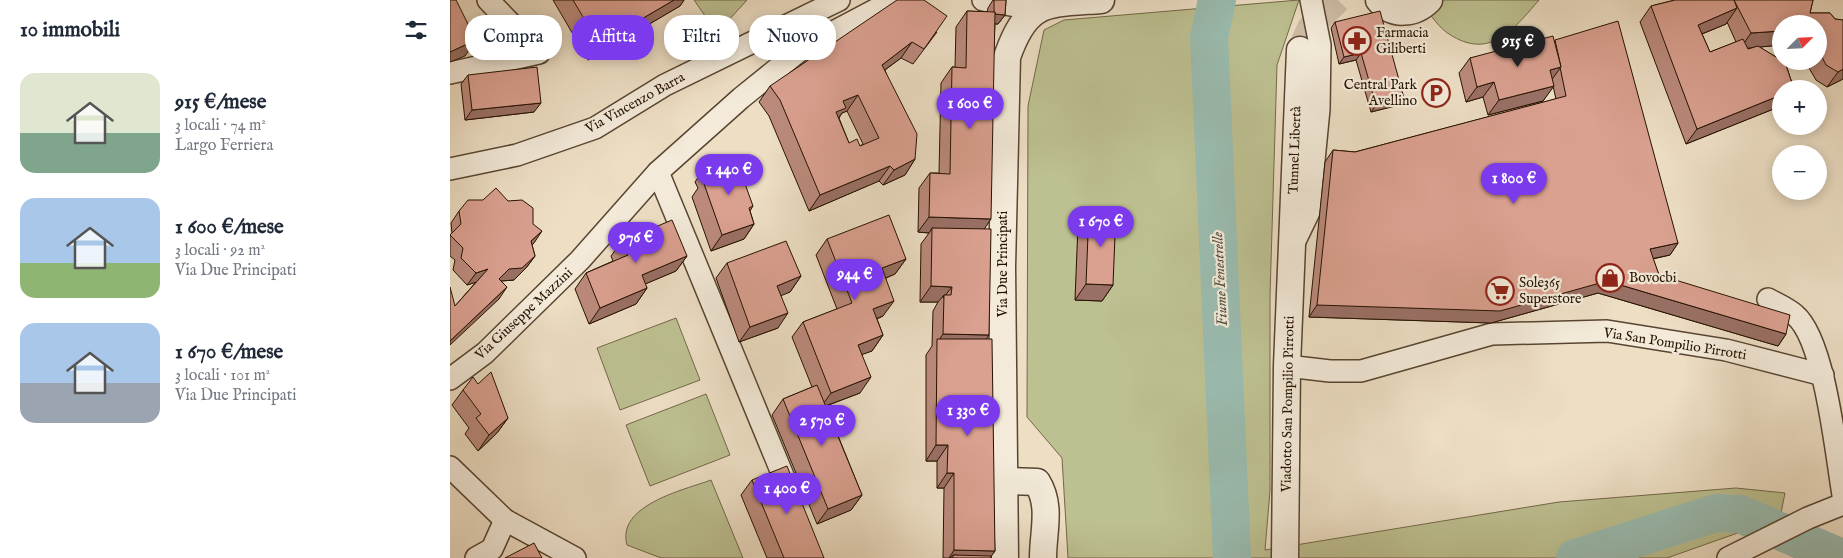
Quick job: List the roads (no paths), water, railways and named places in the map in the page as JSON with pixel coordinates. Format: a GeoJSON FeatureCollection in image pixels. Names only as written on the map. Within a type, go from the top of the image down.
{"type":"FeatureCollection","features":[{"type":"Feature","properties":{"kind":"street"},"geometry":{"type":"LineString","coordinates":[[450,72],[539,52],[488,0]]}},
{"type":"Feature","properties":{"kind":"street","name":"Via Vincenzo Barra"},"geometry":{"type":"LineString","coordinates":[[450,169],[517,155],[595,128],[666,85],[839,0]]}},
{"type":"Feature","properties":{"kind":"street","name":"Via Giuseppe Mazzini"},"geometry":{"type":"LineString","coordinates":[[450,379],[485,353],[573,267],[658,172],[741,98],[803,48],[894,0]]}},
{"type":"Feature","properties":{"kind":"street"},"geometry":{"type":"LineString","coordinates":[[983,0],[1038,10]]}},
{"type":"Feature","properties":{"kind":"street","name":"Via Due Principati"},"geometry":{"type":"LineString","coordinates":[[1005,558],[1002,267],[1007,57],[1015,32],[1027,15],[1065,2],[1101,0]]}},
{"type":"Feature","properties":{"kind":"street"},"geometry":{"type":"LineString","coordinates":[[1291,250],[1309,212],[1315,161],[1319,109],[1320,46],[1311,0]]}},
{"type":"Feature","properties":{"kind":"street"},"geometry":{"type":"LineString","coordinates":[[1379,0],[1392,10],[1401,12],[1413,11],[1429,0]]}},
{"type":"Feature","properties":{"kind":"street","name":"Tunnel Libertà"},"geometry":{"type":"LineString","coordinates":[[1291,250],[1300,50]]}},
{"type":"Feature","properties":{"kind":"street"},"geometry":{"type":"LineString","coordinates":[[658,172],[798,513]]}},
{"type":"Feature","properties":{"kind":"street","name":"Viadotto San Pompilio Pirrotti"},"geometry":{"type":"LineString","coordinates":[[1286,546],[1287,366],[1291,250]]}},
{"type":"Feature","properties":{"kind":"street"},"geometry":{"type":"LineString","coordinates":[[1768,299],[1796,315],[1812,342],[1823,375],[1843,495]]}},
{"type":"Feature","properties":{"kind":"street","name":"Via San Pompilio Pirrotti"},"geometry":{"type":"LineString","coordinates":[[1287,366],[1330,371],[1361,371],[1492,334],[1607,331],[1726,350],[1823,375]]}},
{"type":"Feature","properties":{"kind":"street"},"geometry":{"type":"LineString","coordinates":[[450,467],[505,520],[571,557]]}},
{"type":"Feature","properties":{"kind":"street"},"geometry":{"type":"LineString","coordinates":[[1004,481],[1037,482],[1042,490],[1047,502],[1043,558]]}},
{"type":"Feature","properties":{"kind":"street"},"geometry":{"type":"LineString","coordinates":[[1728,558],[1808,518],[1843,504]]}},
{"type":"Feature","properties":{"kind":"street"},"geometry":{"type":"LineString","coordinates":[[476,558],[492,549],[505,520]]}},
{"type":"Feature","properties":{"kind":"waterway","name":"Fiume Fenestrelle"},"geometry":{"type":"LineString","coordinates":[[1217,0],[1209,37],[1232,558]]}},
{"type":"Feature","properties":{"kind":"waterway","name":"Fiume Fenestrelle"},"geometry":{"type":"LineString","coordinates":[[1575,558],[1716,513],[1740,514],[1842,558]]}},
{"type":"Feature","properties":{"kind":"tunnel"},"geometry":{"type":"LineString","coordinates":[[1300,50],[1310,28],[1338,0]]}},
{"type":"Feature","properties":{"kind":"place","name":"Farmacia Giliberti"},"geometry":{"type":"Point","coordinates":[1357,41]}},
{"type":"Feature","properties":{"kind":"place","name":"Central Park Avellino"},"geometry":{"type":"Point","coordinates":[1436,93]}},
{"type":"Feature","properties":{"kind":"place","name":"Bovocbi"},"geometry":{"type":"Point","coordinates":[1610,278]}},
{"type":"Feature","properties":{"kind":"place","name":"Sole365 Superstore"},"geometry":{"type":"Point","coordinates":[1500,291]}}]}
